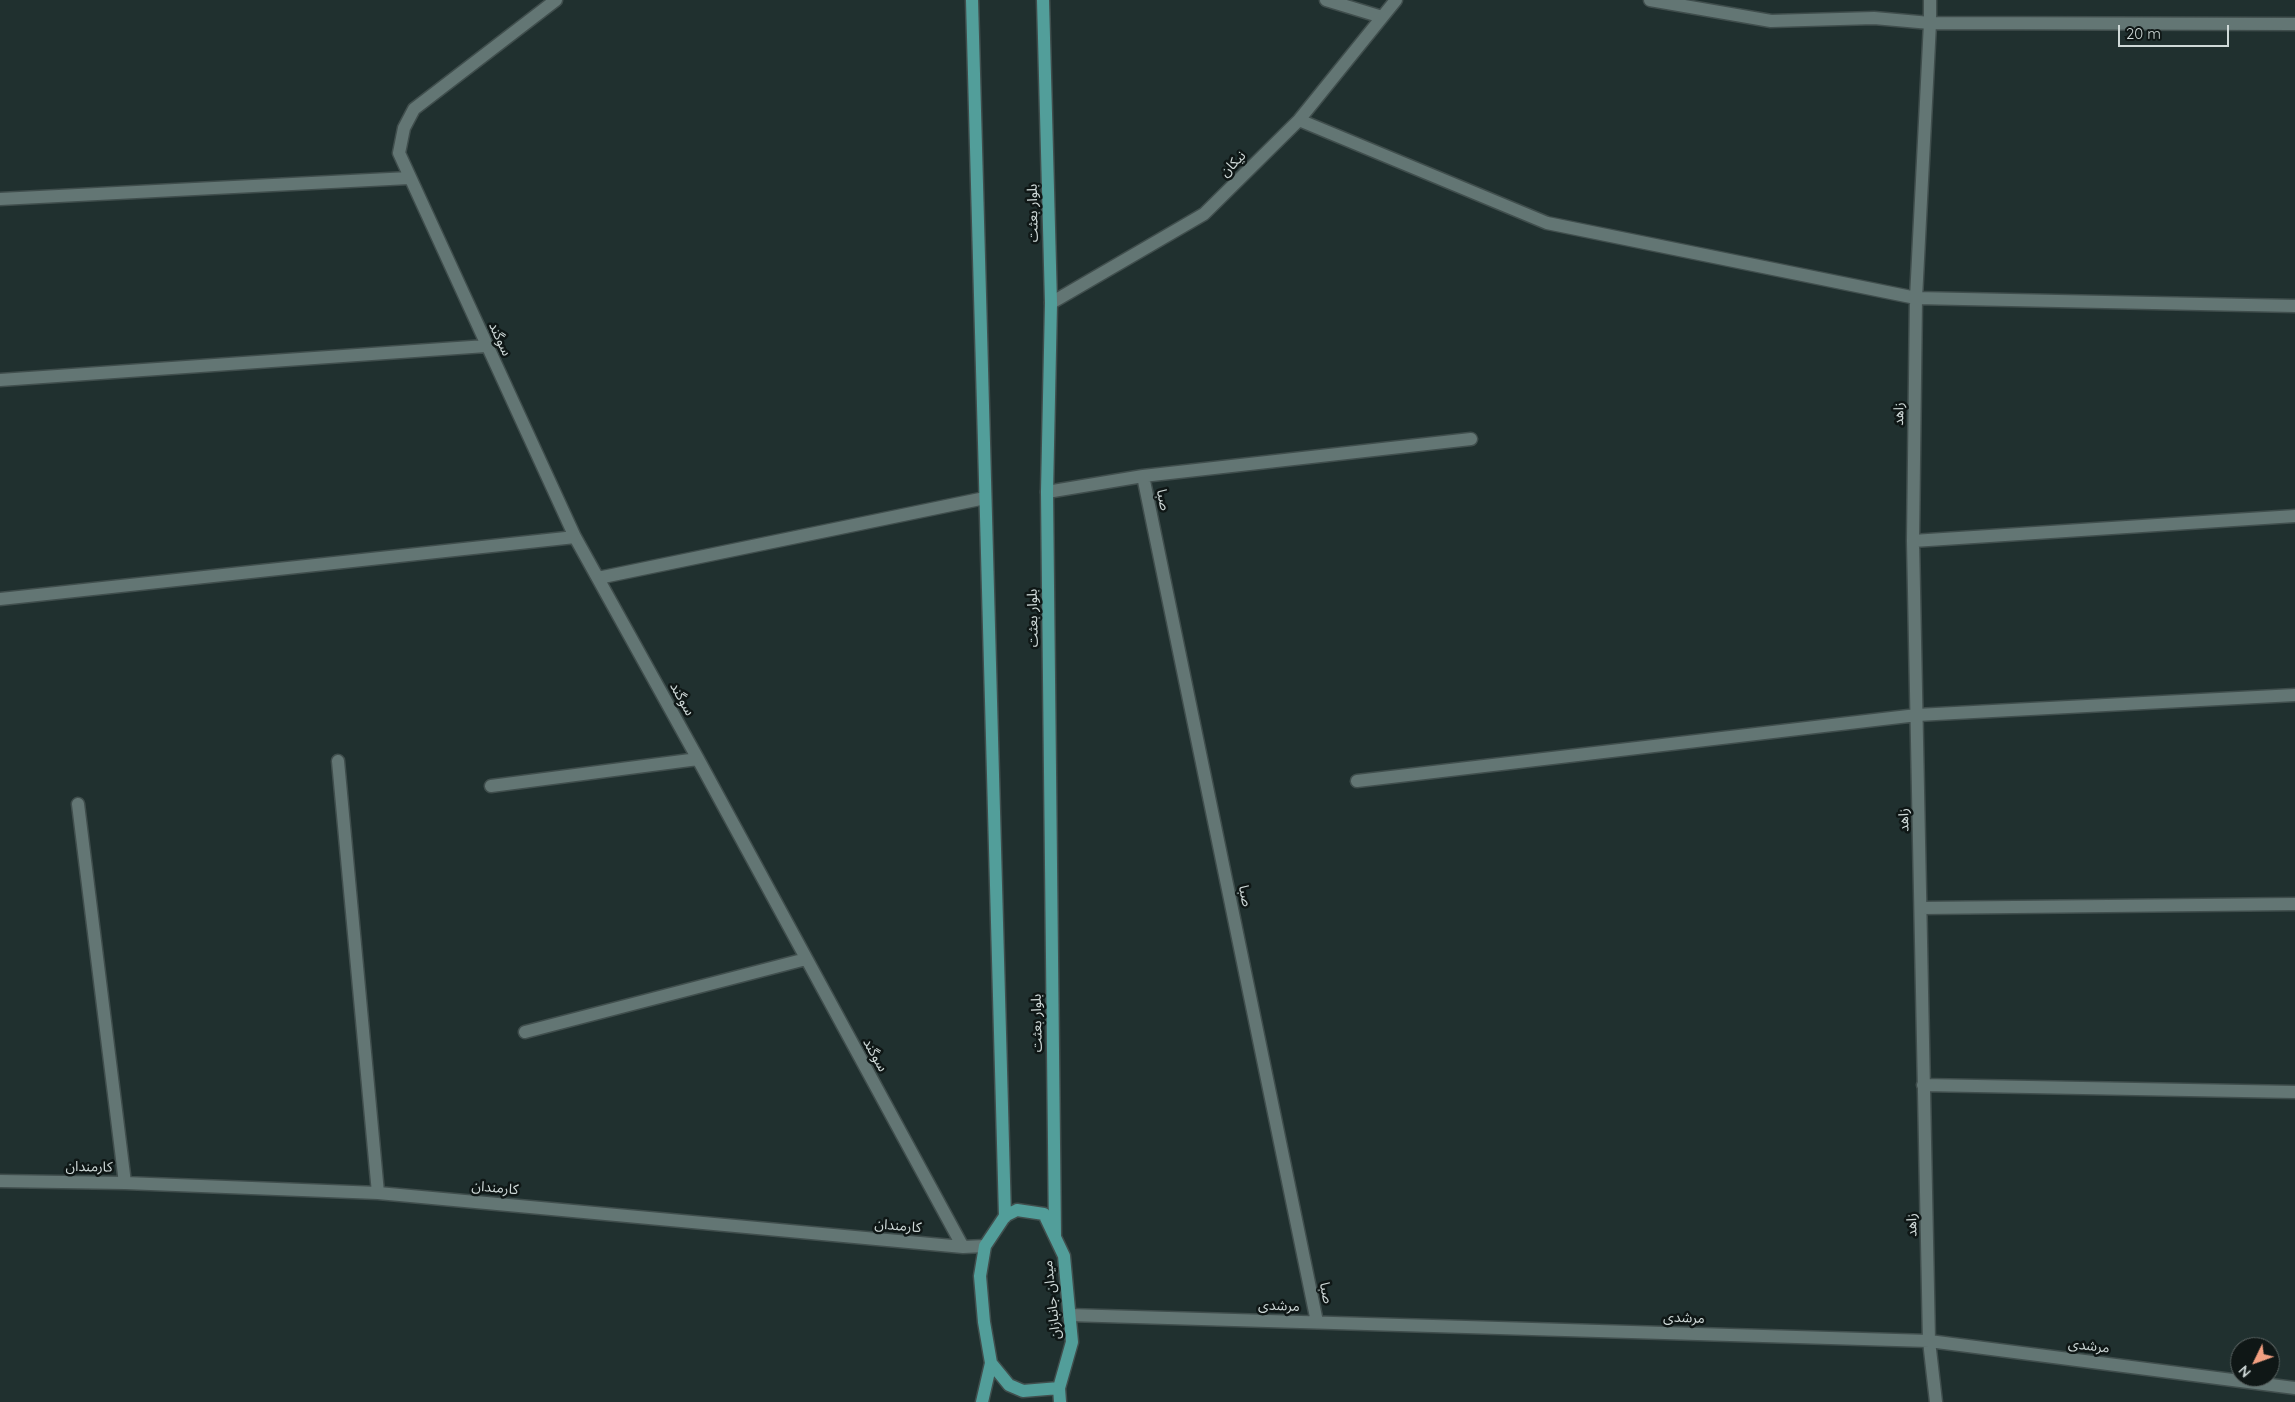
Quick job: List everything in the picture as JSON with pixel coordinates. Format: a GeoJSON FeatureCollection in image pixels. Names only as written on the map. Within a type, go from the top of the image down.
{"type":"FeatureCollection","features":[{"type":"Feature","properties":{"kind":"main road"},"geometry":{"type":"LineString","coordinates":[[972,0],[1005,1217],[985,1246],[980,1276],[984,1322],[991,1363],[982,1402]]}},
{"type":"Feature","properties":{"kind":"main road","name":"بلوار بعثت"},"geometry":{"type":"LineString","coordinates":[[1043,0],[1051,303],[1047,492],[1055,1236]]}},
{"type":"Feature","properties":{"kind":"main road","name":"ميدان جانبازان"},"geometry":{"type":"LineString","coordinates":[[1005,1217],[1017,1210],[1044,1214],[1064,1256],[1072,1342],[1059,1388]]}},
{"type":"Feature","properties":{"kind":"main road"},"geometry":{"type":"LineString","coordinates":[[991,1363],[1009,1386],[1023,1390],[1059,1388],[1060,1402]]}},
{"type":"Feature","properties":{"kind":"street","name":"سوگند"},"geometry":{"type":"LineString","coordinates":[[556,0],[414,109],[404,128],[399,153],[575,537],[963,1247]]}},
{"type":"Feature","properties":{"kind":"street"},"geometry":{"type":"LineString","coordinates":[[1326,0],[1382,17]]}},
{"type":"Feature","properties":{"kind":"street","name":"نیکان"},"geometry":{"type":"LineString","coordinates":[[1051,303],[1204,214],[1299,120],[1396,0]]}},
{"type":"Feature","properties":{"kind":"street"},"geometry":{"type":"LineString","coordinates":[[1650,0],[1771,21],[1874,18],[1930,23],[2295,24]]}},
{"type":"Feature","properties":{"kind":"street","name":"زاهد"},"geometry":{"type":"LineString","coordinates":[[1930,0],[1916,298],[1913,541],[1930,1341],[1936,1402]]}},
{"type":"Feature","properties":{"kind":"street"},"geometry":{"type":"LineString","coordinates":[[1299,120],[1547,223],[1916,298],[2295,306]]}},
{"type":"Feature","properties":{"kind":"street"},"geometry":{"type":"LineString","coordinates":[[0,199],[409,178]]}},
{"type":"Feature","properties":{"kind":"street"},"geometry":{"type":"LineString","coordinates":[[0,380],[486,346]]}},
{"type":"Feature","properties":{"kind":"street"},"geometry":{"type":"LineString","coordinates":[[1047,492],[1143,476],[1471,439]]}},
{"type":"Feature","properties":{"kind":"street","name":"صبا"},"geometry":{"type":"LineString","coordinates":[[1143,476],[1317,1322]]}},
{"type":"Feature","properties":{"kind":"street"},"geometry":{"type":"LineString","coordinates":[[598,578],[985,498]]}},
{"type":"Feature","properties":{"kind":"street"},"geometry":{"type":"LineString","coordinates":[[1913,541],[2295,516]]}},
{"type":"Feature","properties":{"kind":"street"},"geometry":{"type":"LineString","coordinates":[[0,599],[575,537]]}},
{"type":"Feature","properties":{"kind":"street"},"geometry":{"type":"LineString","coordinates":[[1357,781],[1917,715],[2295,695]]}},
{"type":"Feature","properties":{"kind":"street"},"geometry":{"type":"LineString","coordinates":[[491,786],[698,759]]}},
{"type":"Feature","properties":{"kind":"street"},"geometry":{"type":"LineString","coordinates":[[338,761],[378,1192]]}},
{"type":"Feature","properties":{"kind":"street"},"geometry":{"type":"LineString","coordinates":[[78,804],[125,1183]]}},
{"type":"Feature","properties":{"kind":"street"},"geometry":{"type":"LineString","coordinates":[[1921,908],[2295,904]]}},
{"type":"Feature","properties":{"kind":"street"},"geometry":{"type":"LineString","coordinates":[[524,1032],[806,959]]}},
{"type":"Feature","properties":{"kind":"street"},"geometry":{"type":"LineString","coordinates":[[1924,1085],[2295,1092]]}},
{"type":"Feature","properties":{"kind":"street","name":"کارمندان"},"geometry":{"type":"LineString","coordinates":[[0,1181],[125,1183],[378,1192],[963,1247],[985,1246]]}},
{"type":"Feature","properties":{"kind":"street","name":"مرشدی"},"geometry":{"type":"LineString","coordinates":[[1069,1315],[1930,1341],[2295,1388]]}}]}
